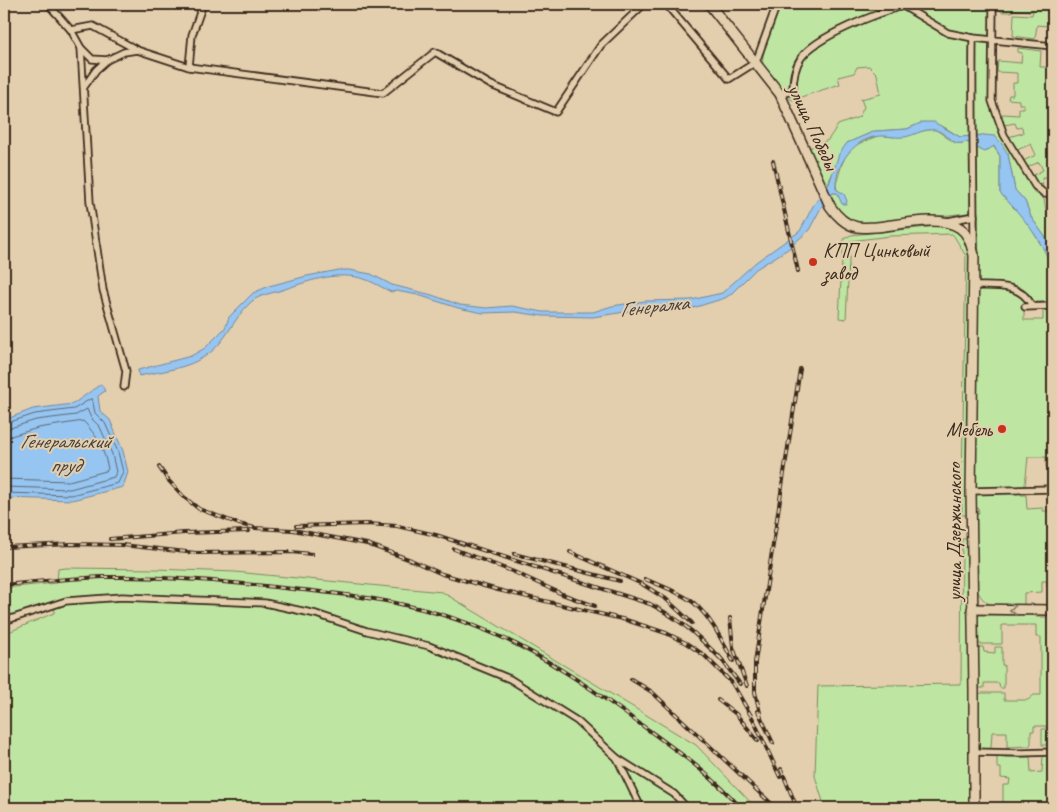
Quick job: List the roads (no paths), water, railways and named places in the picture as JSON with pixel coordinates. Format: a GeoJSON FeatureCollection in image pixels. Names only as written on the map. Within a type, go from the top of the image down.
{"type":"FeatureCollection","features":[{"type":"Feature","properties":{"kind":"main road","name":"улица Победы"},"geometry":{"type":"LineString","coordinates":[[709,4],[780,94],[830,206],[844,221],[858,228],[929,221],[946,222]]}},
{"type":"Feature","properties":{"kind":"main road"},"geometry":{"type":"LineString","coordinates":[[946,222],[960,228],[969,238],[974,255]]}},
{"type":"Feature","properties":{"kind":"main road","name":"улица Дзержинского"},"geometry":{"type":"LineString","coordinates":[[974,255],[971,491],[974,808]]}},
{"type":"Feature","properties":{"kind":"main road"},"geometry":{"type":"LineString","coordinates":[[972,609],[1053,610]]}},
{"type":"Feature","properties":{"kind":"street"},"geometry":{"type":"LineString","coordinates":[[48,4],[71,30],[81,48],[92,60],[107,60]]}},
{"type":"Feature","properties":{"kind":"street"},"geometry":{"type":"LineString","coordinates":[[189,67],[192,35],[203,4]]}},
{"type":"Feature","properties":{"kind":"street"},"geometry":{"type":"LineString","coordinates":[[71,30],[93,26],[137,50],[189,67],[383,94],[434,52],[491,85],[556,112],[601,45],[644,4]]}},
{"type":"Feature","properties":{"kind":"street"},"geometry":{"type":"LineString","coordinates":[[666,4],[729,79],[756,62],[777,4]]}},
{"type":"Feature","properties":{"kind":"street"},"geometry":{"type":"LineString","coordinates":[[993,4],[992,101],[1004,135],[1035,186],[1045,194],[1053,194]]}},
{"type":"Feature","properties":{"kind":"street"},"geometry":{"type":"LineString","coordinates":[[780,94],[793,91],[794,73],[801,57],[822,39],[903,6],[948,33],[973,38],[1053,46]]}},
{"type":"Feature","properties":{"kind":"street"},"geometry":{"type":"LineString","coordinates":[[973,38],[972,149],[974,255]]}},
{"type":"Feature","properties":{"kind":"street"},"geometry":{"type":"LineString","coordinates":[[81,48],[90,202],[104,290],[126,370],[124,387]]}},
{"type":"Feature","properties":{"kind":"street"},"geometry":{"type":"LineString","coordinates":[[84,87],[96,70],[107,60],[124,52],[137,50]]}},
{"type":"Feature","properties":{"kind":"street"},"geometry":{"type":"LineString","coordinates":[[946,222],[974,216]]}},
{"type":"Feature","properties":{"kind":"street"},"geometry":{"type":"LineString","coordinates":[[974,286],[1007,286],[1030,301],[1032,306]]}},
{"type":"Feature","properties":{"kind":"street"},"geometry":{"type":"LineString","coordinates":[[1025,306],[1053,306]]}},
{"type":"Feature","properties":{"kind":"street"},"geometry":{"type":"LineString","coordinates":[[971,491],[1053,490]]}},
{"type":"Feature","properties":{"kind":"street"},"geometry":{"type":"LineString","coordinates":[[4,622],[66,601],[122,597],[265,603],[316,614],[367,631],[429,646],[510,680],[577,721],[617,758],[674,794],[687,808]]}},
{"type":"Feature","properties":{"kind":"street"},"geometry":{"type":"LineString","coordinates":[[974,752],[1053,752]]}},
{"type":"Feature","properties":{"kind":"street"},"geometry":{"type":"LineString","coordinates":[[617,758],[641,808]]}},
{"type":"Feature","properties":{"kind":"water","name":"Генералка"},"geometry":{"type":"Polygon","coordinates":[[[923,122],[934,122],[960,137],[995,136],[1008,154],[1015,190],[1025,201],[1031,217],[1053,248],[1053,270],[1031,228],[1000,193],[1000,156],[994,146],[985,152],[966,142],[957,143],[939,131],[928,130],[905,137],[872,137],[855,146],[843,161],[836,180],[836,189],[844,194],[847,201],[846,204],[842,204],[837,193],[833,193],[822,206],[809,230],[788,249],[756,269],[725,298],[693,308],[684,306],[677,310],[650,308],[593,317],[543,316],[515,312],[483,313],[458,308],[418,295],[396,291],[391,292],[370,281],[356,277],[333,276],[258,298],[244,309],[224,338],[204,357],[181,367],[139,376],[138,370],[191,356],[205,348],[225,328],[229,317],[253,293],[269,286],[339,270],[371,274],[392,285],[432,295],[460,305],[486,308],[512,306],[543,312],[593,312],[612,306],[645,301],[691,300],[722,293],[756,262],[800,231],[813,206],[829,184],[839,154],[847,143],[875,131],[907,129],[923,122]]]}},
{"type":"Feature","properties":{"kind":"water","name":"Генеральский пруд"},"geometry":{"type":"Polygon","coordinates":[[[101,384],[105,391],[98,396],[100,411],[110,420],[123,451],[128,472],[123,487],[72,500],[4,498],[4,420],[33,409],[73,404],[101,384]]]}},
{"type":"Feature","properties":{"kind":"railway"},"geometry":{"type":"LineString","coordinates":[[773,161],[798,271]]}},
{"type":"Feature","properties":{"kind":"railway"},"geometry":{"type":"LineString","coordinates":[[761,717],[755,692],[755,662],[800,369]]}},
{"type":"Feature","properties":{"kind":"railway"},"geometry":{"type":"LineString","coordinates":[[159,467],[184,497],[199,509],[239,524],[255,528],[293,530],[367,544],[442,574],[498,590],[626,620],[666,633],[704,655],[732,683],[753,719],[780,777]]}},
{"type":"Feature","properties":{"kind":"railway"},"geometry":{"type":"LineString","coordinates":[[296,526],[367,524],[397,526],[436,535],[650,604],[689,629],[723,661]]}},
{"type":"Feature","properties":{"kind":"railway"},"geometry":{"type":"LineString","coordinates":[[110,539],[184,533],[249,531]]}},
{"type":"Feature","properties":{"kind":"railway"},"geometry":{"type":"LineString","coordinates":[[4,547],[72,544],[122,545],[196,553],[291,552],[312,554]]}},
{"type":"Feature","properties":{"kind":"railway"},"geometry":{"type":"LineString","coordinates":[[454,549],[595,606]]}},
{"type":"Feature","properties":{"kind":"railway"},"geometry":{"type":"LineString","coordinates":[[570,552],[642,584],[666,599],[692,623]]}},
{"type":"Feature","properties":{"kind":"railway"},"geometry":{"type":"LineString","coordinates":[[514,554],[620,581]]}},
{"type":"Feature","properties":{"kind":"railway"},"geometry":{"type":"LineString","coordinates":[[4,585],[104,577],[198,580],[370,598],[443,615],[492,633],[530,651],[584,684],[691,762],[741,808]]}},
{"type":"Feature","properties":{"kind":"railway"},"geometry":{"type":"LineString","coordinates":[[645,579],[677,592],[694,603],[711,623],[733,661]]}},
{"type":"Feature","properties":{"kind":"railway"},"geometry":{"type":"LineString","coordinates":[[730,618],[733,647],[747,686]]}},
{"type":"Feature","properties":{"kind":"railway"},"geometry":{"type":"LineString","coordinates":[[719,656],[740,684]]}},
{"type":"Feature","properties":{"kind":"railway"},"geometry":{"type":"LineString","coordinates":[[631,679],[652,692],[776,808]]}},
{"type":"Feature","properties":{"kind":"railway"},"geometry":{"type":"LineString","coordinates":[[718,700],[736,714],[758,741]]}},
{"type":"Feature","properties":{"kind":"railway"},"geometry":{"type":"LineString","coordinates":[[758,711],[773,743]]}},
{"type":"Feature","properties":{"kind":"railway"},"geometry":{"type":"LineString","coordinates":[[781,769],[797,808]]}},
{"type":"Feature","properties":{"kind":"place","name":"КПП Цинковый завод"},"geometry":{"type":"Point","coordinates":[813,262]}},
{"type":"Feature","properties":{"kind":"place","name":"Мебель"},"geometry":{"type":"Point","coordinates":[1002,429]}}]}
